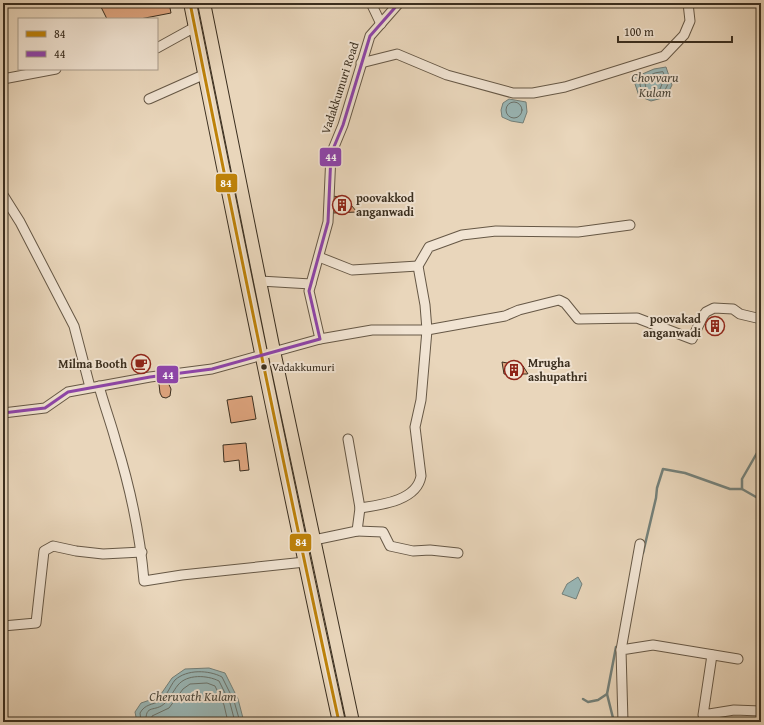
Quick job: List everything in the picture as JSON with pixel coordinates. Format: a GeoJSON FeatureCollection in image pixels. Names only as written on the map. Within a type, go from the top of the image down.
{"type":"FeatureCollection","features":[{"type":"Feature","properties":{"kind":"highway"},"geometry":{"type":"LineString","coordinates":[[190,3],[203,75],[221,154],[261,355],[339,722]]}},
{"type":"Feature","properties":{"kind":"highway"},"geometry":{"type":"LineString","coordinates":[[204,3],[274,351],[353,722]]}},
{"type":"Feature","properties":{"kind":"street"},"geometry":{"type":"LineString","coordinates":[[371,3],[381,24]]}},
{"type":"Feature","properties":{"kind":"street","name":"Vadakkumuri Road"},"geometry":{"type":"LineString","coordinates":[[320,339],[309,291],[328,222],[331,154],[343,125],[370,36],[400,3]]}},
{"type":"Feature","properties":{"kind":"street"},"geometry":{"type":"LineString","coordinates":[[361,63],[397,54],[447,75],[513,93],[533,93],[565,87],[664,56],[684,35],[690,20],[688,3]]}},
{"type":"Feature","properties":{"kind":"street"},"geometry":{"type":"LineString","coordinates":[[158,47],[195,27]]}},
{"type":"Feature","properties":{"kind":"street"},"geometry":{"type":"LineString","coordinates":[[3,79],[51,70]]}},
{"type":"Feature","properties":{"kind":"street"},"geometry":{"type":"LineString","coordinates":[[149,99],[203,75]]}},
{"type":"Feature","properties":{"kind":"street"},"geometry":{"type":"LineString","coordinates":[[3,195],[20,222],[74,326],[116,442],[142,552],[144,581],[182,575],[305,562]]}},
{"type":"Feature","properties":{"kind":"street"},"geometry":{"type":"LineString","coordinates":[[360,508],[386,504],[406,495],[420,482],[421,476],[415,427],[421,400],[427,330],[425,305],[418,266],[429,247],[462,235],[496,232],[578,232],[630,225]]}},
{"type":"Feature","properties":{"kind":"street"},"geometry":{"type":"LineString","coordinates":[[319,257],[352,270],[418,266]]}},
{"type":"Feature","properties":{"kind":"street"},"geometry":{"type":"LineString","coordinates":[[260,280],[311,284]]}},
{"type":"Feature","properties":{"kind":"street"},"geometry":{"type":"LineString","coordinates":[[3,413],[45,408],[68,392],[212,369],[320,339],[372,330],[427,330],[505,316],[519,310],[559,300],[565,303],[578,319],[637,318],[692,339],[703,316],[706,312],[714,308],[734,309],[740,314],[761,319]]}},
{"type":"Feature","properties":{"kind":"street"},"geometry":{"type":"LineString","coordinates":[[348,440],[360,508],[358,531]]}},
{"type":"Feature","properties":{"kind":"street"},"geometry":{"type":"LineString","coordinates":[[314,540],[358,531],[383,532],[390,546],[413,551],[430,550],[458,553]]}},
{"type":"Feature","properties":{"kind":"street"},"geometry":{"type":"LineString","coordinates":[[623,722],[621,650],[640,544]]}},
{"type":"Feature","properties":{"kind":"street"},"geometry":{"type":"LineString","coordinates":[[3,626],[36,623],[44,551],[53,546],[76,551],[103,554],[142,552]]}},
{"type":"Feature","properties":{"kind":"street"},"geometry":{"type":"LineString","coordinates":[[621,650],[653,646],[738,659]]}},
{"type":"Feature","properties":{"kind":"street"},"geometry":{"type":"LineString","coordinates":[[712,655],[703,715],[734,710],[761,711]]}},
{"type":"Feature","properties":{"kind":"water","name":"Chovvaru Kulam"},"geometry":{"type":"Polygon","coordinates":[[[666,67],[672,85],[666,97],[651,101],[639,96],[633,78],[654,69],[666,67]]]}},
{"type":"Feature","properties":{"kind":"water"},"geometry":{"type":"Polygon","coordinates":[[[509,99],[526,102],[527,112],[523,123],[511,121],[502,117],[501,110],[503,103],[509,99]]]}},
{"type":"Feature","properties":{"kind":"water"},"geometry":{"type":"Polygon","coordinates":[[[578,577],[582,584],[576,599],[562,594],[567,584],[578,577]]]}},
{"type":"Feature","properties":{"kind":"water","name":"Cheruvath Kulam"},"geometry":{"type":"Polygon","coordinates":[[[209,668],[225,673],[238,699],[244,722],[137,722],[135,712],[141,703],[159,697],[172,678],[185,669],[209,668]]]}},
{"type":"Feature","properties":{"kind":"building"},"geometry":{"type":"Polygon","coordinates":[[[99,3],[169,3],[171,13],[145,18],[106,18],[99,3]]]}},
{"type":"Feature","properties":{"kind":"building","name":"poovakkod anganwadi"},"geometry":{"type":"Polygon","coordinates":[[[333,196],[345,198],[357,212],[333,213],[333,196]]]}},
{"type":"Feature","properties":{"kind":"building","name":"poovakad anganwadi"},"geometry":{"type":"Polygon","coordinates":[[[713,322],[719,324],[716,333],[710,331],[713,322]]]}},
{"type":"Feature","properties":{"kind":"building","name":"Mrugha ashupathri"},"geometry":{"type":"Polygon","coordinates":[[[502,362],[523,366],[528,374],[504,374],[502,362]]]}},
{"type":"Feature","properties":{"kind":"building"},"geometry":{"type":"Polygon","coordinates":[[[166,378],[171,389],[170,396],[166,398],[162,397],[160,393],[159,379],[166,378]]]}},
{"type":"Feature","properties":{"kind":"building"},"geometry":{"type":"Polygon","coordinates":[[[252,396],[256,419],[231,423],[227,400],[252,396]]]}},
{"type":"Feature","properties":{"kind":"building"},"geometry":{"type":"Polygon","coordinates":[[[246,443],[249,470],[240,471],[239,460],[224,462],[223,445],[246,443]]]}},
{"type":"Feature","properties":{"kind":"waterway"},"geometry":{"type":"LineString","coordinates":[[761,446],[742,479],[742,489],[756,497],[761,496]]}},
{"type":"Feature","properties":{"kind":"waterway"},"geometry":{"type":"LineString","coordinates":[[643,553],[657,488],[663,469],[685,473],[730,489],[742,489]]}},
{"type":"Feature","properties":{"kind":"waterway"},"geometry":{"type":"LineString","coordinates":[[583,699],[588,702],[598,700],[607,694],[616,647]]}},
{"type":"Feature","properties":{"kind":"waterway"},"geometry":{"type":"LineString","coordinates":[[607,694],[614,722]]}},
{"type":"Feature","properties":{"kind":"transit line","name":"84"},"geometry":{"type":"LineString","coordinates":[[190,3],[263,363],[339,722]]}},
{"type":"Feature","properties":{"kind":"transit line","name":"44"},"geometry":{"type":"LineString","coordinates":[[3,413],[45,408],[68,392],[150,377],[212,369],[320,339],[309,291],[328,222],[331,154],[343,125],[370,36],[399,3]]}},
{"type":"Feature","properties":{"kind":"place","name":"poovakkod anganwadi"},"geometry":{"type":"Point","coordinates":[342,205]}},
{"type":"Feature","properties":{"kind":"place","name":"poovakad anganwadi"},"geometry":{"type":"Point","coordinates":[715,326]}},
{"type":"Feature","properties":{"kind":"place","name":"Milma Booth"},"geometry":{"type":"Point","coordinates":[141,364]}},
{"type":"Feature","properties":{"kind":"place","name":"Vadakkumuri"},"geometry":{"type":"Point","coordinates":[264,367]}},
{"type":"Feature","properties":{"kind":"place","name":"Mrugha ashupathri"},"geometry":{"type":"Point","coordinates":[514,370]}}]}
